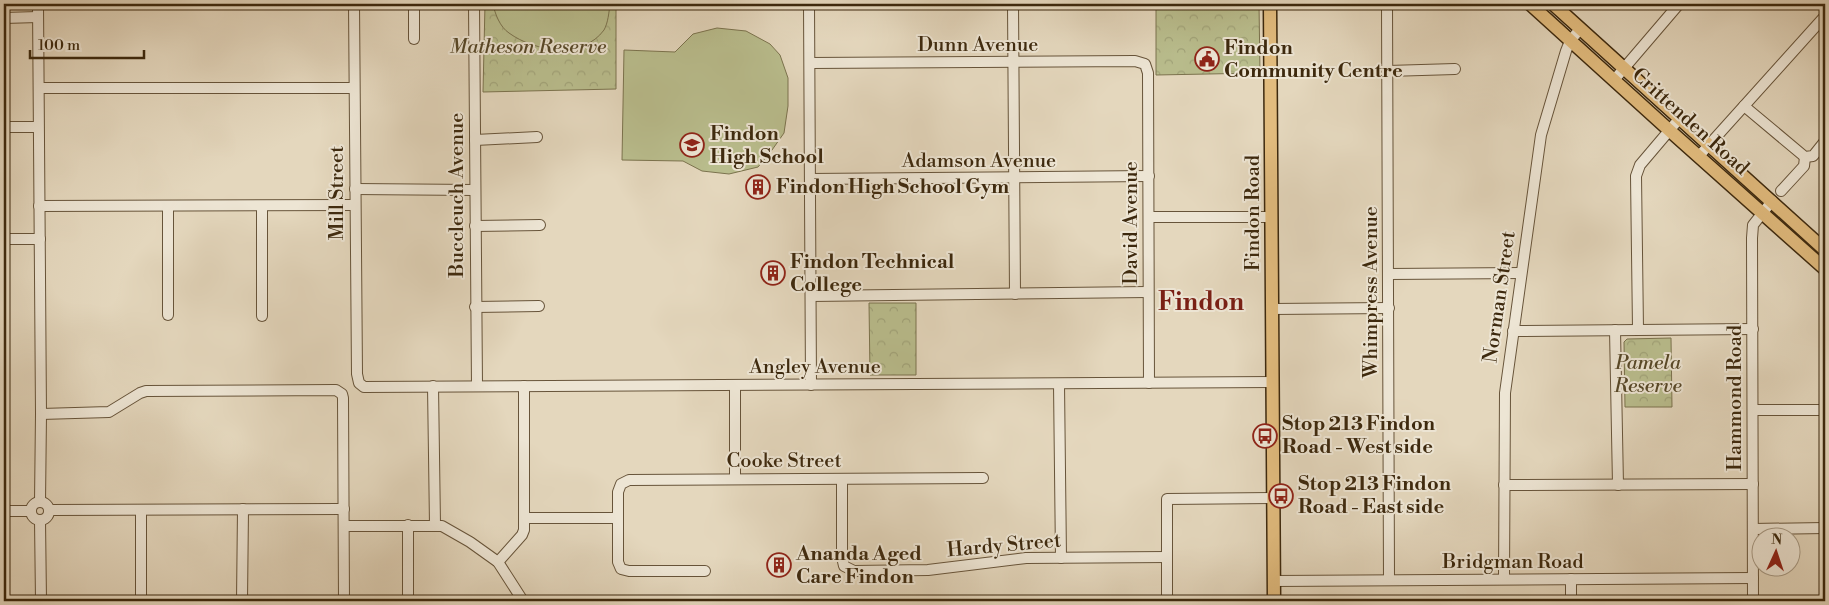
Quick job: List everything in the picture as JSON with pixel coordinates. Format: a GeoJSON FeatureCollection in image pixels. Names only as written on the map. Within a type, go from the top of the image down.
{"type":"FeatureCollection","features":[{"type":"Feature","properties":{"kind":"main road","name":"Findon Road"},"geometry":{"type":"LineString","coordinates":[[1270,4],[1274,601]]}},
{"type":"Feature","properties":{"kind":"main road","name":"Crittenden Road"},"geometry":{"type":"LineString","coordinates":[[1530,4],[1825,269]]}},
{"type":"Feature","properties":{"kind":"main road","name":"Crittenden Road"},"geometry":{"type":"LineString","coordinates":[[1553,4],[1825,250]]}},
{"type":"Feature","properties":{"kind":"street"},"geometry":{"type":"LineString","coordinates":[[38,4],[40,502]]}},
{"type":"Feature","properties":{"kind":"street","name":"Mill Street"},"geometry":{"type":"LineString","coordinates":[[354,4],[357,374],[359,382]]}},
{"type":"Feature","properties":{"kind":"street"},"geometry":{"type":"LineString","coordinates":[[414,4],[414,39]]}},
{"type":"Feature","properties":{"kind":"street","name":"Buccleuch Avenue"},"geometry":{"type":"LineString","coordinates":[[474,4],[477,386]]}},
{"type":"Feature","properties":{"kind":"street"},"geometry":{"type":"LineString","coordinates":[[809,4],[812,385]]}},
{"type":"Feature","properties":{"kind":"street"},"geometry":{"type":"LineString","coordinates":[[1013,4],[1015,294]]}},
{"type":"Feature","properties":{"kind":"street","name":"Whimpress Avenue"},"geometry":{"type":"LineString","coordinates":[[1387,4],[1389,580]]}},
{"type":"Feature","properties":{"kind":"street"},"geometry":{"type":"LineString","coordinates":[[1614,80],[1679,4]]}},
{"type":"Feature","properties":{"kind":"street"},"geometry":{"type":"LineString","coordinates":[[1699,156],[1825,16]]}},
{"type":"Feature","properties":{"kind":"street"},"geometry":{"type":"LineString","coordinates":[[4,18],[38,17]]}},
{"type":"Feature","properties":{"kind":"street","name":"Norman Street"},"geometry":{"type":"LineString","coordinates":[[1504,579],[1505,392],[1540,135],[1570,41],[1580,29]]}},
{"type":"Feature","properties":{"kind":"street","name":"Dunn Avenue"},"geometry":{"type":"LineString","coordinates":[[810,63],[1135,61],[1145,64]]}},
{"type":"Feature","properties":{"kind":"street","name":"David Avenue"},"geometry":{"type":"LineString","coordinates":[[1145,64],[1148,73],[1149,383]]}},
{"type":"Feature","properties":{"kind":"street"},"geometry":{"type":"LineString","coordinates":[[1388,71],[1455,69]]}},
{"type":"Feature","properties":{"kind":"street"},"geometry":{"type":"LineString","coordinates":[[39,88],[354,88]]}},
{"type":"Feature","properties":{"kind":"street"},"geometry":{"type":"LineString","coordinates":[[1744,106],[1805,157],[1813,156],[1825,141]]}},
{"type":"Feature","properties":{"kind":"street"},"geometry":{"type":"LineString","coordinates":[[1638,329],[1636,176],[1640,165],[1679,119]]}},
{"type":"Feature","properties":{"kind":"street"},"geometry":{"type":"LineString","coordinates":[[4,127],[38,127]]}},
{"type":"Feature","properties":{"kind":"street"},"geometry":{"type":"LineString","coordinates":[[475,140],[537,137]]}},
{"type":"Feature","properties":{"kind":"street"},"geometry":{"type":"LineString","coordinates":[[1781,191],[1804,166],[1805,157]]}},
{"type":"Feature","properties":{"kind":"street","name":"Adamson Avenue"},"geometry":{"type":"LineString","coordinates":[[810,179],[1149,176]]}},
{"type":"Feature","properties":{"kind":"street"},"geometry":{"type":"LineString","coordinates":[[355,189],[474,190]]}},
{"type":"Feature","properties":{"kind":"street","name":"Hammond Road"},"geometry":{"type":"LineString","coordinates":[[1753,528],[1753,225],[1772,202]]}},
{"type":"Feature","properties":{"kind":"street"},"geometry":{"type":"LineString","coordinates":[[39,206],[355,205]]}},
{"type":"Feature","properties":{"kind":"street"},"geometry":{"type":"LineString","coordinates":[[262,206],[262,316]]}},
{"type":"Feature","properties":{"kind":"street"},"geometry":{"type":"LineString","coordinates":[[168,207],[168,315]]}},
{"type":"Feature","properties":{"kind":"street"},"geometry":{"type":"LineString","coordinates":[[1149,217],[1272,218]]}},
{"type":"Feature","properties":{"kind":"street"},"geometry":{"type":"LineString","coordinates":[[475,226],[540,225]]}},
{"type":"Feature","properties":{"kind":"street"},"geometry":{"type":"LineString","coordinates":[[4,240],[40,239]]}},
{"type":"Feature","properties":{"kind":"street"},"geometry":{"type":"LineString","coordinates":[[1389,274],[1521,273]]}},
{"type":"Feature","properties":{"kind":"street"},"geometry":{"type":"LineString","coordinates":[[811,296],[1148,292]]}},
{"type":"Feature","properties":{"kind":"street"},"geometry":{"type":"LineString","coordinates":[[475,307],[539,306]]}},
{"type":"Feature","properties":{"kind":"street"},"geometry":{"type":"LineString","coordinates":[[1272,309],[1389,308]]}},
{"type":"Feature","properties":{"kind":"street"},"geometry":{"type":"LineString","coordinates":[[1513,331],[1752,329]]}},
{"type":"Feature","properties":{"kind":"street"},"geometry":{"type":"LineString","coordinates":[[1615,330],[1618,485]]}},
{"type":"Feature","properties":{"kind":"street","name":"Angley Avenue"},"geometry":{"type":"LineString","coordinates":[[359,382],[364,387],[1272,382]]}},
{"type":"Feature","properties":{"kind":"street"},"geometry":{"type":"LineString","coordinates":[[1059,384],[1061,558]]}},
{"type":"Feature","properties":{"kind":"street"},"geometry":{"type":"LineString","coordinates":[[735,385],[735,479]]}},
{"type":"Feature","properties":{"kind":"street"},"geometry":{"type":"LineString","coordinates":[[433,386],[435,525]]}},
{"type":"Feature","properties":{"kind":"street"},"geometry":{"type":"LineString","coordinates":[[498,562],[522,536],[524,518],[524,386]]}},
{"type":"Feature","properties":{"kind":"street"},"geometry":{"type":"LineString","coordinates":[[41,414],[109,412],[146,391],[332,389],[340,392],[343,398],[344,601]]}},
{"type":"Feature","properties":{"kind":"street"},"geometry":{"type":"LineString","coordinates":[[1754,410],[1825,410]]}},
{"type":"Feature","properties":{"kind":"street","name":"Cooke Street"},"geometry":{"type":"LineString","coordinates":[[706,571],[629,571],[622,569],[618,562],[617,518],[618,492],[621,484],[629,480],[983,478]]}},
{"type":"Feature","properties":{"kind":"street","name":"Hardy Street"},"geometry":{"type":"LineString","coordinates":[[842,479],[842,558],[844,566],[854,571],[928,570],[1026,558],[1167,557]]}},
{"type":"Feature","properties":{"kind":"street"},"geometry":{"type":"LineString","coordinates":[[1504,485],[1753,484]]}},
{"type":"Feature","properties":{"kind":"street"},"geometry":{"type":"LineString","coordinates":[[1167,601],[1167,499],[1273,498]]}},
{"type":"Feature","properties":{"kind":"street"},"geometry":{"type":"LineString","coordinates":[[31,511],[34,504],[40,502],[47,504],[50,510]]}},
{"type":"Feature","properties":{"kind":"street"},"geometry":{"type":"LineString","coordinates":[[242,601],[243,509]]}},
{"type":"Feature","properties":{"kind":"street"},"geometry":{"type":"LineString","coordinates":[[50,510],[344,509]]}},
{"type":"Feature","properties":{"kind":"street"},"geometry":{"type":"LineString","coordinates":[[40,520],[46,517],[50,510]]}},
{"type":"Feature","properties":{"kind":"street"},"geometry":{"type":"LineString","coordinates":[[141,510],[142,601]]}},
{"type":"Feature","properties":{"kind":"street"},"geometry":{"type":"LineString","coordinates":[[4,511],[31,511]]}},
{"type":"Feature","properties":{"kind":"street"},"geometry":{"type":"LineString","coordinates":[[31,511],[40,520]]}},
{"type":"Feature","properties":{"kind":"street"},"geometry":{"type":"LineString","coordinates":[[524,518],[617,518]]}},
{"type":"Feature","properties":{"kind":"street"},"geometry":{"type":"LineString","coordinates":[[40,520],[41,601]]}},
{"type":"Feature","properties":{"kind":"street"},"geometry":{"type":"LineString","coordinates":[[408,525],[408,595]]}},
{"type":"Feature","properties":{"kind":"street"},"geometry":{"type":"LineString","coordinates":[[344,526],[442,526],[470,542],[498,562],[523,601]]}},
{"type":"Feature","properties":{"kind":"street"},"geometry":{"type":"LineString","coordinates":[[1802,528],[1825,528]]}},
{"type":"Feature","properties":{"kind":"street","name":"Hammond Road"},"geometry":{"type":"LineString","coordinates":[[1753,578],[1753,601]]}},
{"type":"Feature","properties":{"kind":"street","name":"Bridgman Road"},"geometry":{"type":"LineString","coordinates":[[1274,581],[1753,578]]}},
{"type":"Feature","properties":{"kind":"street"},"geometry":{"type":"LineString","coordinates":[[1571,579],[1571,601]]}},
{"type":"Feature","properties":{"kind":"green space","name":"Matheson Reserve"},"geometry":{"type":"Polygon","coordinates":[[[485,4],[616,4],[616,89],[483,92],[485,4]]]}},
{"type":"Feature","properties":{"kind":"green space"},"geometry":{"type":"Polygon","coordinates":[[[493,4],[610,4],[604,30],[595,39],[572,49],[558,50],[532,45],[509,33],[498,20],[493,4]]]}},
{"type":"Feature","properties":{"kind":"green space"},"geometry":{"type":"Polygon","coordinates":[[[1156,4],[1259,4],[1260,73],[1156,75],[1156,4]]]}},
{"type":"Feature","properties":{"kind":"green space"},"geometry":{"type":"Polygon","coordinates":[[[717,28],[746,31],[770,44],[780,55],[788,78],[788,106],[784,133],[772,150],[758,167],[729,174],[702,171],[683,161],[622,160],[624,50],[675,52],[693,34],[717,28]]]}},
{"type":"Feature","properties":{"kind":"green space"},"geometry":{"type":"Polygon","coordinates":[[[869,303],[916,303],[916,375],[870,375],[869,303]]]}},
{"type":"Feature","properties":{"kind":"green space","name":"Pamela Reserve"},"geometry":{"type":"Polygon","coordinates":[[[1671,338],[1672,407],[1625,407],[1624,342],[1627,339],[1671,338]]]}},
{"type":"Feature","properties":{"kind":"place","name":"Findon Community Centre"},"geometry":{"type":"Point","coordinates":[1207,59]}},
{"type":"Feature","properties":{"kind":"place","name":"Findon High School"},"geometry":{"type":"Point","coordinates":[692,145]}},
{"type":"Feature","properties":{"kind":"place","name":"Findon High School Gym"},"geometry":{"type":"Point","coordinates":[758,187]}},
{"type":"Feature","properties":{"kind":"place","name":"Findon Technical College"},"geometry":{"type":"Point","coordinates":[773,273]}},
{"type":"Feature","properties":{"kind":"place","name":"Stop 213 Findon Road - West side"},"geometry":{"type":"Point","coordinates":[1265,436]}},
{"type":"Feature","properties":{"kind":"place","name":"Stop 213 Findon Road - East side"},"geometry":{"type":"Point","coordinates":[1281,496]}},
{"type":"Feature","properties":{"kind":"place","name":"Ananda Aged Care Findon"},"geometry":{"type":"Point","coordinates":[779,565]}},
{"type":"Feature","properties":{"kind":"district","name":"Findon"},"geometry":{"type":"Point","coordinates":[1201,302]}}]}
